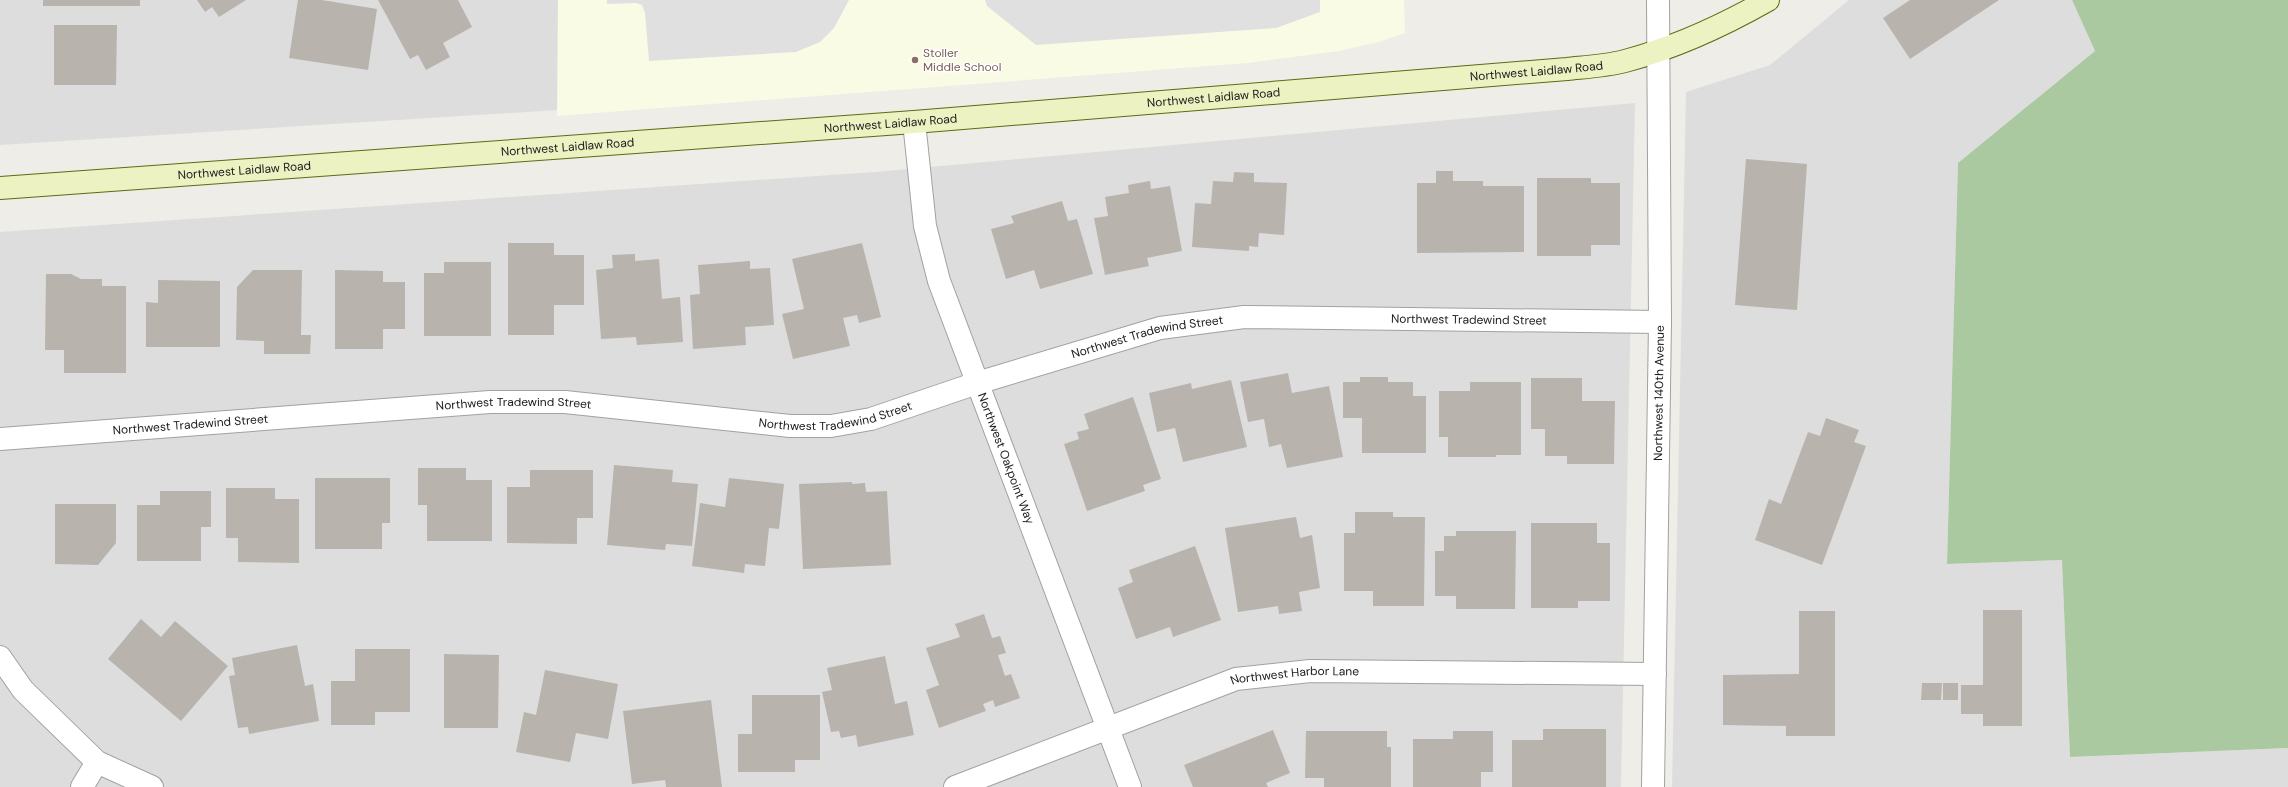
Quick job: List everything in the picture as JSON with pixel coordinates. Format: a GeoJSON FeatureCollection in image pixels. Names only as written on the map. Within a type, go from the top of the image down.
{"type":"FeatureCollection","features":[{"type":"Feature","properties":{"kind":"main road","name":"Northwest Laidlaw Road"},"geometry":{"type":"LineString","coordinates":[[0,188],[914,122],[1567,69],[1623,61],[1657,51],[1742,15],[1768,0]]}},
{"type":"Feature","properties":{"kind":"street","name":"Northwest 140th Avenue"},"geometry":{"type":"LineString","coordinates":[[1653,787],[1660,322],[1657,51],[1658,0]]}},
{"type":"Feature","properties":{"kind":"street","name":"Northwest Oakpoint Way"},"geometry":{"type":"LineString","coordinates":[[914,122],[925,226],[939,281],[1130,787]]}},
{"type":"Feature","properties":{"kind":"street","name":"Northwest Tradewind Street"},"geometry":{"type":"LineString","coordinates":[[0,439],[490,402],[565,402],[790,426],[830,426],[871,419],[977,383],[1160,328],[1244,317],[1660,322]]}},
{"type":"Feature","properties":{"kind":"street"},"geometry":{"type":"LineString","coordinates":[[0,657],[23,690],[97,762],[152,787]]}},
{"type":"Feature","properties":{"kind":"street","name":"Northwest Harbor Lane"},"geometry":{"type":"LineString","coordinates":[[955,787],[1236,679],[1310,671],[1655,674]]}},
{"type":"Feature","properties":{"kind":"street"},"geometry":{"type":"LineString","coordinates":[[82,787],[97,762]]}},
{"type":"Feature","properties":{"kind":"shaded area"},"geometry":{"type":"Polygon","coordinates":[[[0,0],[559,0],[558,110],[0,145],[0,0]]]}},
{"type":"Feature","properties":{"kind":"shaded area","name":"Stoller Middle School"},"geometry":{"type":"Polygon","coordinates":[[[558,0],[1404,0],[1405,33],[1379,42],[1339,51],[1248,63],[557,116],[558,0]]]}},
{"type":"Feature","properties":{"kind":"shaded area"},"geometry":{"type":"Polygon","coordinates":[[[607,0],[849,0],[834,28],[820,42],[796,52],[649,61],[645,13],[642,5],[636,3],[607,4],[607,0]]]}},
{"type":"Feature","properties":{"kind":"shaded area"},"geometry":{"type":"Polygon","coordinates":[[[985,0],[1320,0],[1320,12],[1276,28],[1036,45],[987,6],[985,0]]]}},
{"type":"Feature","properties":{"kind":"shaded area"},"geometry":{"type":"Polygon","coordinates":[[[1849,0],[2072,0],[2095,51],[1958,163],[1947,564],[2062,560],[2070,757],[2288,748],[2288,787],[1672,787],[1686,92],[1770,65],[1849,0]]]}},
{"type":"Feature","properties":{"kind":"shaded area"},"geometry":{"type":"Polygon","coordinates":[[[1635,103],[1621,787],[0,787],[0,232],[875,172],[1635,103]]]}},
{"type":"Feature","properties":{"kind":"green space"},"geometry":{"type":"Polygon","coordinates":[[[2072,0],[2288,0],[2288,748],[2070,757],[2062,560],[1947,564],[1958,163],[2095,51],[2072,0]]]}},
{"type":"Feature","properties":{"kind":"building"},"geometry":{"type":"Polygon","coordinates":[[[43,0],[140,0],[140,6],[43,6],[43,0]]]}},
{"type":"Feature","properties":{"kind":"building"},"geometry":{"type":"Polygon","coordinates":[[[197,0],[246,0],[219,17],[212,7],[205,12],[197,0]]]}},
{"type":"Feature","properties":{"kind":"building"},"geometry":{"type":"Polygon","coordinates":[[[298,0],[322,0],[377,9],[368,70],[289,58],[298,0]]]}},
{"type":"Feature","properties":{"kind":"building"},"geometry":{"type":"Polygon","coordinates":[[[378,0],[458,0],[472,27],[443,43],[450,57],[426,70],[418,55],[410,59],[378,0]]]}},
{"type":"Feature","properties":{"kind":"building"},"geometry":{"type":"Polygon","coordinates":[[[1910,0],[1999,0],[1910,59],[1883,18],[1910,0]]]}},
{"type":"Feature","properties":{"kind":"building"},"geometry":{"type":"Polygon","coordinates":[[[54,25],[117,25],[116,85],[54,85],[54,25]]]}},
{"type":"Feature","properties":{"kind":"building"},"geometry":{"type":"Polygon","coordinates":[[[1746,159],[1807,164],[1797,310],[1735,305],[1746,159]]]}},
{"type":"Feature","properties":{"kind":"building"},"geometry":{"type":"Polygon","coordinates":[[[1436,171],[1453,171],[1453,181],[1483,181],[1483,186],[1524,186],[1524,252],[1417,253],[1417,183],[1436,183],[1436,171]]]}},
{"type":"Feature","properties":{"kind":"building"},"geometry":{"type":"Polygon","coordinates":[[[1234,172],[1254,173],[1254,182],[1287,183],[1284,235],[1259,233],[1258,247],[1249,246],[1249,251],[1192,247],[1195,203],[1211,204],[1213,181],[1233,182],[1234,172]]]}},
{"type":"Feature","properties":{"kind":"building"},"geometry":{"type":"Polygon","coordinates":[[[1537,178],[1591,178],[1591,183],[1620,183],[1620,245],[1591,245],[1591,256],[1537,256],[1537,178]]]}},
{"type":"Feature","properties":{"kind":"building"},"geometry":{"type":"Polygon","coordinates":[[[1150,181],[1151,189],[1170,186],[1182,251],[1147,258],[1149,266],[1105,275],[1094,218],[1108,216],[1105,197],[1129,193],[1128,185],[1150,181]]]}},
{"type":"Feature","properties":{"kind":"building"},"geometry":{"type":"Polygon","coordinates":[[[1062,201],[1068,221],[1077,219],[1093,274],[1040,289],[1034,270],[1006,279],[991,229],[1014,223],[1011,216],[1062,201]]]}},
{"type":"Feature","properties":{"kind":"building"},"geometry":{"type":"Polygon","coordinates":[[[508,243],[554,243],[554,255],[584,255],[584,305],[554,305],[554,335],[508,335],[508,243]]]}},
{"type":"Feature","properties":{"kind":"building"},"geometry":{"type":"Polygon","coordinates":[[[862,243],[881,317],[859,323],[857,315],[843,318],[850,346],[793,359],[782,314],[804,309],[792,259],[862,243]]]}},
{"type":"Feature","properties":{"kind":"building"},"geometry":{"type":"Polygon","coordinates":[[[635,254],[635,261],[659,259],[662,299],[680,297],[683,342],[637,345],[636,337],[601,339],[596,270],[613,268],[612,255],[635,254]]]}},
{"type":"Feature","properties":{"kind":"building"},"geometry":{"type":"Polygon","coordinates":[[[750,261],[750,269],[770,268],[774,325],[745,327],[746,345],[693,349],[690,295],[700,294],[698,265],[750,261]]]}},
{"type":"Feature","properties":{"kind":"building"},"geometry":{"type":"Polygon","coordinates":[[[444,262],[491,262],[491,336],[424,336],[424,273],[444,273],[444,262]]]}},
{"type":"Feature","properties":{"kind":"building"},"geometry":{"type":"Polygon","coordinates":[[[253,270],[302,270],[301,335],[311,335],[310,354],[264,354],[264,341],[236,340],[237,287],[253,270]]]}},
{"type":"Feature","properties":{"kind":"building"},"geometry":{"type":"Polygon","coordinates":[[[335,270],[383,271],[383,282],[405,282],[405,329],[383,329],[383,349],[335,349],[335,270]]]}},
{"type":"Feature","properties":{"kind":"building"},"geometry":{"type":"Polygon","coordinates":[[[46,274],[71,274],[81,279],[102,279],[102,286],[126,286],[126,373],[64,373],[64,350],[45,350],[46,274]]]}},
{"type":"Feature","properties":{"kind":"building"},"geometry":{"type":"Polygon","coordinates":[[[158,280],[220,281],[220,347],[146,347],[146,302],[158,303],[158,280]]]}},
{"type":"Feature","properties":{"kind":"building"},"geometry":{"type":"Polygon","coordinates":[[[1288,373],[1292,393],[1329,386],[1343,457],[1287,468],[1281,444],[1269,447],[1264,419],[1248,422],[1240,382],[1288,373]]]}},
{"type":"Feature","properties":{"kind":"building"},"geometry":{"type":"Polygon","coordinates":[[[1360,377],[1388,377],[1388,382],[1413,382],[1413,396],[1426,396],[1426,453],[1362,453],[1362,418],[1343,418],[1343,382],[1360,382],[1360,377]]]}},
{"type":"Feature","properties":{"kind":"building"},"geometry":{"type":"Polygon","coordinates":[[[1531,378],[1582,378],[1582,401],[1615,401],[1614,464],[1567,464],[1567,456],[1545,456],[1545,429],[1531,429],[1531,378]]]}},
{"type":"Feature","properties":{"kind":"building"},"geometry":{"type":"Polygon","coordinates":[[[1231,380],[1247,447],[1183,462],[1175,428],[1157,432],[1149,393],[1191,383],[1192,389],[1231,380]]]}},
{"type":"Feature","properties":{"kind":"building"},"geometry":{"type":"Polygon","coordinates":[[[1470,382],[1521,382],[1521,455],[1496,455],[1496,457],[1448,457],[1448,437],[1439,437],[1439,391],[1470,391],[1470,382]]]}},
{"type":"Feature","properties":{"kind":"building"},"geometry":{"type":"Polygon","coordinates":[[[1133,397],[1161,479],[1143,485],[1145,491],[1087,511],[1064,444],[1079,439],[1077,432],[1089,429],[1084,414],[1133,397]]]}},
{"type":"Feature","properties":{"kind":"building"},"geometry":{"type":"Polygon","coordinates":[[[1826,418],[1859,430],[1854,442],[1866,446],[1822,565],[1755,540],[1769,499],[1781,504],[1808,432],[1820,436],[1826,418]]]}},
{"type":"Feature","properties":{"kind":"building"},"geometry":{"type":"Polygon","coordinates":[[[614,465],[673,470],[672,482],[698,484],[692,546],[666,544],[665,550],[607,545],[614,465]]]}},
{"type":"Feature","properties":{"kind":"building"},"geometry":{"type":"Polygon","coordinates":[[[418,468],[466,468],[466,480],[492,480],[492,541],[427,541],[427,505],[418,505],[418,468]]]}},
{"type":"Feature","properties":{"kind":"building"},"geometry":{"type":"Polygon","coordinates":[[[530,470],[593,470],[593,518],[577,518],[577,544],[507,543],[507,487],[530,487],[530,470]]]}},
{"type":"Feature","properties":{"kind":"building"},"geometry":{"type":"Polygon","coordinates":[[[315,478],[390,478],[390,523],[382,523],[382,549],[315,549],[315,478]]]}},
{"type":"Feature","properties":{"kind":"building"},"geometry":{"type":"Polygon","coordinates":[[[729,478],[784,484],[779,529],[769,528],[765,566],[745,564],[744,573],[692,566],[700,503],[725,507],[729,478]]]}},
{"type":"Feature","properties":{"kind":"building"},"geometry":{"type":"Polygon","coordinates":[[[852,482],[852,484],[865,483],[866,492],[887,491],[891,565],[803,569],[799,484],[852,482]]]}},
{"type":"Feature","properties":{"kind":"building"},"geometry":{"type":"Polygon","coordinates":[[[226,488],[275,488],[275,499],[299,499],[299,563],[238,562],[238,538],[226,538],[226,488]]]}},
{"type":"Feature","properties":{"kind":"building"},"geometry":{"type":"Polygon","coordinates":[[[160,491],[211,491],[211,527],[201,527],[201,561],[137,561],[137,505],[160,505],[160,491]]]}},
{"type":"Feature","properties":{"kind":"building"},"geometry":{"type":"Polygon","coordinates":[[[55,504],[116,504],[116,543],[98,565],[55,564],[55,504]]]}},
{"type":"Feature","properties":{"kind":"building"},"geometry":{"type":"Polygon","coordinates":[[[1355,512],[1393,512],[1393,517],[1425,517],[1424,606],[1373,606],[1373,591],[1344,591],[1344,533],[1355,533],[1355,512]]]}},
{"type":"Feature","properties":{"kind":"building"},"geometry":{"type":"Polygon","coordinates":[[[1296,517],[1300,538],[1312,535],[1320,588],[1299,592],[1302,611],[1279,614],[1278,606],[1238,612],[1225,528],[1296,517]]]}},
{"type":"Feature","properties":{"kind":"building"},"geometry":{"type":"Polygon","coordinates":[[[1531,523],[1597,523],[1597,543],[1610,543],[1610,601],[1578,601],[1578,608],[1531,608],[1531,523]]]}},
{"type":"Feature","properties":{"kind":"building"},"geometry":{"type":"Polygon","coordinates":[[[1456,531],[1516,531],[1515,609],[1456,609],[1456,596],[1435,596],[1435,551],[1444,551],[1444,536],[1456,536],[1456,531]]]}},
{"type":"Feature","properties":{"kind":"building"},"geometry":{"type":"Polygon","coordinates":[[[1195,546],[1221,620],[1173,637],[1170,627],[1136,639],[1118,588],[1133,582],[1129,570],[1195,546]]]}},
{"type":"Feature","properties":{"kind":"building"},"geometry":{"type":"Polygon","coordinates":[[[1983,610],[2022,610],[2022,726],[1983,726],[1983,714],[1961,714],[1961,685],[1983,685],[1983,610]]]}},
{"type":"Feature","properties":{"kind":"building"},"geometry":{"type":"Polygon","coordinates":[[[1799,611],[1835,611],[1835,736],[1786,736],[1786,726],[1723,725],[1723,675],[1799,674],[1799,611]]]}},
{"type":"Feature","properties":{"kind":"building"},"geometry":{"type":"Polygon","coordinates":[[[984,614],[992,638],[1000,636],[1006,653],[998,655],[1005,676],[1011,674],[1020,698],[995,707],[993,700],[983,704],[986,711],[939,728],[926,690],[939,685],[926,648],[960,637],[955,624],[984,614]]]}},
{"type":"Feature","properties":{"kind":"building"},"geometry":{"type":"Polygon","coordinates":[[[141,619],[161,637],[175,621],[228,666],[181,721],[108,659],[141,619]]]}},
{"type":"Feature","properties":{"kind":"building"},"geometry":{"type":"Polygon","coordinates":[[[297,645],[305,686],[313,684],[319,721],[249,734],[248,727],[238,728],[229,676],[235,675],[232,658],[297,645]]]}},
{"type":"Feature","properties":{"kind":"building"},"geometry":{"type":"Polygon","coordinates":[[[355,649],[410,649],[410,712],[375,712],[375,725],[331,725],[331,681],[355,681],[355,649]]]}},
{"type":"Feature","properties":{"kind":"building"},"geometry":{"type":"Polygon","coordinates":[[[444,654],[499,655],[498,728],[444,728],[444,654]]]}},
{"type":"Feature","properties":{"kind":"building"},"geometry":{"type":"Polygon","coordinates":[[[885,656],[895,704],[907,701],[914,735],[858,747],[856,735],[841,738],[839,731],[831,732],[822,692],[832,690],[827,668],[885,656]]]}},
{"type":"Feature","properties":{"kind":"building"},"geometry":{"type":"Polygon","coordinates":[[[545,670],[618,684],[608,739],[576,733],[570,762],[516,752],[524,712],[536,715],[545,670]]]}},
{"type":"Feature","properties":{"kind":"building"},"geometry":{"type":"Polygon","coordinates":[[[1922,683],[1942,683],[1941,700],[1921,700],[1922,683]]]}},
{"type":"Feature","properties":{"kind":"building"},"geometry":{"type":"Polygon","coordinates":[[[1943,683],[1958,683],[1958,700],[1943,700],[1943,683]]]}},
{"type":"Feature","properties":{"kind":"building"},"geometry":{"type":"Polygon","coordinates":[[[752,695],[820,695],[820,760],[795,760],[795,772],[738,772],[738,734],[752,734],[752,695]]]}},
{"type":"Feature","properties":{"kind":"building"},"geometry":{"type":"Polygon","coordinates":[[[711,700],[722,787],[666,787],[665,780],[632,784],[623,711],[711,700]]]}},
{"type":"Feature","properties":{"kind":"building"},"geometry":{"type":"Polygon","coordinates":[[[1543,729],[1606,729],[1606,787],[1512,787],[1512,740],[1543,740],[1543,729]]]}},
{"type":"Feature","properties":{"kind":"building"},"geometry":{"type":"Polygon","coordinates":[[[1273,730],[1290,773],[1266,783],[1268,787],[1193,787],[1184,765],[1273,730]]]}},
{"type":"Feature","properties":{"kind":"building"},"geometry":{"type":"Polygon","coordinates":[[[1306,731],[1387,731],[1387,747],[1391,747],[1391,787],[1324,787],[1324,778],[1305,778],[1306,731]]]}},
{"type":"Feature","properties":{"kind":"building"},"geometry":{"type":"Polygon","coordinates":[[[1453,731],[1493,731],[1493,772],[1481,772],[1481,787],[1413,787],[1413,739],[1453,739],[1453,731]]]}},
{"type":"Feature","properties":{"kind":"place","name":"Stoller Middle School"},"geometry":{"type":"Point","coordinates":[915,60]}}]}
